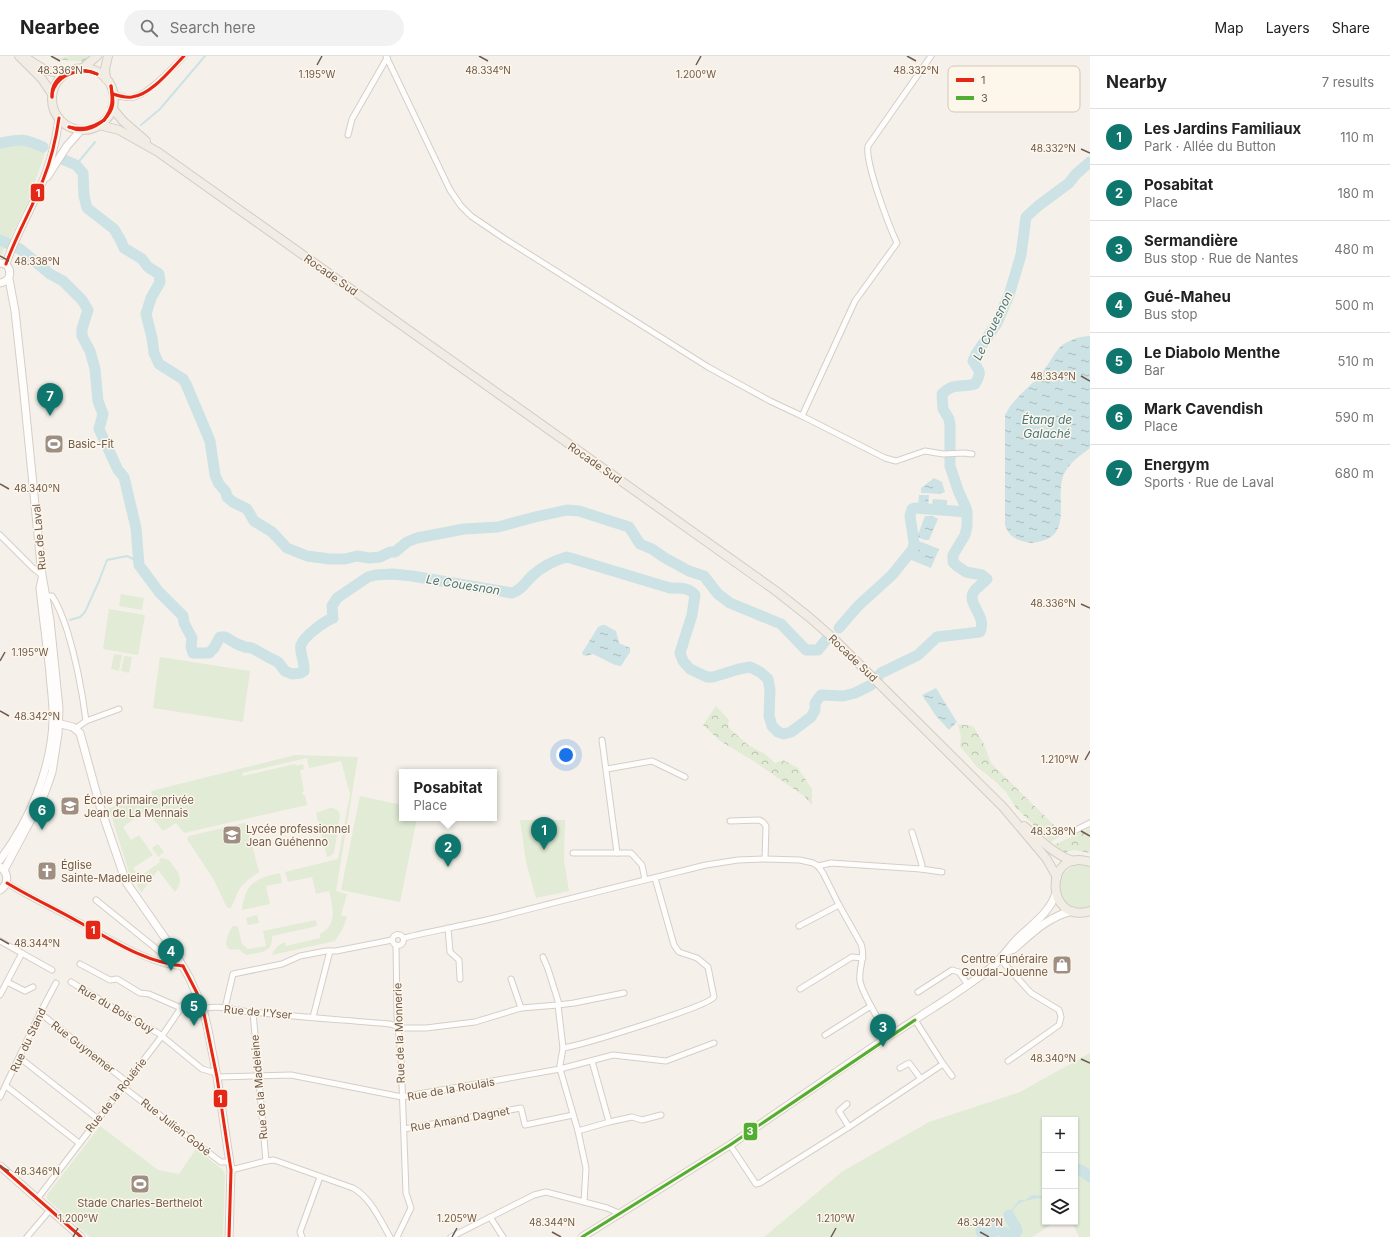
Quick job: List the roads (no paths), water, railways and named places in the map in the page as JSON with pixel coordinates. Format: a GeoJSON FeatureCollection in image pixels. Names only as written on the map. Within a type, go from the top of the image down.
{"type":"FeatureCollection","features":[{"type":"Feature","properties":{"kind":"main road"},"geometry":{"type":"LineString","coordinates":[[20,56],[45,70],[64,74]]}},
{"type":"Feature","properties":{"kind":"main road"},"geometry":{"type":"LineString","coordinates":[[20,56],[42,79],[52,94]]}},
{"type":"Feature","properties":{"kind":"main road"},"geometry":{"type":"LineString","coordinates":[[83,68],[97,56]]}},
{"type":"Feature","properties":{"kind":"main road"},"geometry":{"type":"LineString","coordinates":[[106,79],[105,69],[108,56]]}},
{"type":"Feature","properties":{"kind":"main road"},"geometry":{"type":"LineString","coordinates":[[83,68],[92,69],[100,73],[111,86],[113,94],[112,108],[107,118],[99,125],[90,129],[80,130],[65,124],[59,118],[53,107],[52,94],[58,80],[64,74],[83,68]]}},
{"type":"Feature","properties":{"kind":"main road","name":"Rocade Sud"},"geometry":{"type":"LineString","coordinates":[[112,108],[123,121],[158,152]]}},
{"type":"Feature","properties":{"kind":"main road","name":"Rocade Sud"},"geometry":{"type":"LineString","coordinates":[[99,125],[119,130],[158,152],[810,617],[881,685],[1003,807],[1055,852],[1066,859],[1074,861]]}},
{"type":"Feature","properties":{"kind":"main road","name":"Rocade Sud"},"geometry":{"type":"LineString","coordinates":[[1003,807],[1046,858],[1057,877]]}},
{"type":"Feature","properties":{"kind":"main road"},"geometry":{"type":"LineString","coordinates":[[1089,860],[1074,861],[1062,869],[1057,877],[1055,885],[1056,893],[1062,904],[1073,911],[1089,912]]}},
{"type":"Feature","properties":{"kind":"street"},"geometry":{"type":"LineString","coordinates":[[113,94],[126,98],[134,98],[142,94],[163,77],[184,56]]}},
{"type":"Feature","properties":{"kind":"street"},"geometry":{"type":"LineString","coordinates":[[802,416],[855,301],[897,243],[877,188],[867,151],[868,146],[931,56]]}},
{"type":"Feature","properties":{"kind":"street"},"geometry":{"type":"LineString","coordinates":[[387,57],[450,190],[461,206],[471,216],[708,367],[770,402],[802,416],[885,458],[896,461],[925,452],[943,454],[972,454]]}},
{"type":"Feature","properties":{"kind":"street"},"geometry":{"type":"LineString","coordinates":[[348,135],[352,119],[387,57]]}},
{"type":"Feature","properties":{"kind":"street"},"geometry":{"type":"LineString","coordinates":[[42,184],[56,138],[59,118]]}},
{"type":"Feature","properties":{"kind":"street"},"geometry":{"type":"LineString","coordinates":[[4,281],[10,273],[8,267],[3,263],[10,252],[42,184],[67,146],[80,130]]}},
{"type":"Feature","properties":{"kind":"street","name":"Rue de Laval"},"geometry":{"type":"LineString","coordinates":[[4,281],[11,295],[15,311],[29,433],[42,574],[55,661],[59,708],[56,722]]}},
{"type":"Feature","properties":{"kind":"street"},"geometry":{"type":"LineString","coordinates":[[0,536],[33,568],[42,574],[40,588],[56,722],[52,772],[44,797],[2,868],[7,874],[7,884],[0,890]]}},
{"type":"Feature","properties":{"kind":"street"},"geometry":{"type":"LineString","coordinates":[[46,596],[52,596],[57,602],[75,656],[86,721]]}},
{"type":"Feature","properties":{"kind":"street"},"geometry":{"type":"LineString","coordinates":[[75,729],[86,721],[119,709]]}},
{"type":"Feature","properties":{"kind":"street"},"geometry":{"type":"LineString","coordinates":[[56,722],[75,729],[82,737],[100,806],[126,882],[183,966],[202,1009],[208,1030],[230,1166],[229,1237]]}},
{"type":"Feature","properties":{"kind":"street"},"geometry":{"type":"LineString","coordinates":[[0,860],[28,814],[39,789],[48,759],[56,722]]}},
{"type":"Feature","properties":{"kind":"street"},"geometry":{"type":"LineString","coordinates":[[602,740],[617,853]]}},
{"type":"Feature","properties":{"kind":"street"},"geometry":{"type":"LineString","coordinates":[[607,769],[652,760],[685,777]]}},
{"type":"Feature","properties":{"kind":"street"},"geometry":{"type":"LineString","coordinates":[[730,821],[759,820],[763,822],[766,826],[765,859]]}},
{"type":"Feature","properties":{"kind":"street"},"geometry":{"type":"LineString","coordinates":[[1072,832],[1090,823]]}},
{"type":"Feature","properties":{"kind":"street"},"geometry":{"type":"LineString","coordinates":[[912,832],[922,865],[921,869]]}},
{"type":"Feature","properties":{"kind":"street"},"geometry":{"type":"LineString","coordinates":[[572,853],[631,853],[642,865],[645,880]]}},
{"type":"Feature","properties":{"kind":"street"},"geometry":{"type":"LineString","coordinates":[[225,1008],[233,974],[282,964],[300,956],[326,951],[336,951],[392,940],[396,935],[401,935],[404,938],[424,932],[448,928],[706,865],[738,860],[765,859],[807,861],[818,866],[823,873],[839,906],[861,944],[863,958],[860,981],[871,1006],[889,1036]]}},
{"type":"Feature","properties":{"kind":"street"},"geometry":{"type":"LineString","coordinates":[[818,866],[831,863],[921,869],[942,872]]}},
{"type":"Feature","properties":{"kind":"street"},"geometry":{"type":"LineString","coordinates":[[563,1048],[637,1027],[700,1006],[712,1000],[714,997],[708,967],[697,958],[679,952],[674,945],[655,878]]}},
{"type":"Feature","properties":{"kind":"street"},"geometry":{"type":"LineString","coordinates":[[7,884],[154,960],[172,965],[183,966]]}},
{"type":"Feature","properties":{"kind":"street"},"geometry":{"type":"LineString","coordinates":[[582,1237],[730,1145],[889,1036],[903,1029],[968,985],[1008,951],[1013,943],[1050,907],[1056,893]]}},
{"type":"Feature","properties":{"kind":"street"},"geometry":{"type":"LineString","coordinates":[[96,900],[168,959],[172,965]]}},
{"type":"Feature","properties":{"kind":"street"},"geometry":{"type":"LineString","coordinates":[[798,926],[839,906]]}},
{"type":"Feature","properties":{"kind":"street"},"geometry":{"type":"LineString","coordinates":[[1008,951],[1014,949],[1057,916],[1073,911]]}},
{"type":"Feature","properties":{"kind":"street"},"geometry":{"type":"LineString","coordinates":[[448,928],[450,952],[459,960],[460,978]]}},
{"type":"Feature","properties":{"kind":"street"},"geometry":{"type":"LineString","coordinates":[[392,940],[396,945],[401,945],[404,938]]}},
{"type":"Feature","properties":{"kind":"street"},"geometry":{"type":"LineString","coordinates":[[0,941],[52,970]]}},
{"type":"Feature","properties":{"kind":"street","name":"Rue de la Monnerie"},"geometry":{"type":"LineString","coordinates":[[396,945],[398,1026],[401,1057],[406,1193],[411,1208],[397,1237]]}},
{"type":"Feature","properties":{"kind":"street"},"geometry":{"type":"LineString","coordinates":[[313,1017],[330,951]]}},
{"type":"Feature","properties":{"kind":"street"},"geometry":{"type":"LineString","coordinates":[[0,995],[22,953]]}},
{"type":"Feature","properties":{"kind":"street"},"geometry":{"type":"LineString","coordinates":[[543,957],[558,1004],[563,1048],[560,1069],[578,1131],[586,1168],[584,1202]]}},
{"type":"Feature","properties":{"kind":"street"},"geometry":{"type":"LineString","coordinates":[[800,990],[852,957],[863,958]]}},
{"type":"Feature","properties":{"kind":"street"},"geometry":{"type":"LineString","coordinates":[[1000,959],[1031,993],[1059,1010],[1061,1017],[1059,1025],[1008,1061]]}},
{"type":"Feature","properties":{"kind":"street","name":"Rue du Bois Guy"},"geometry":{"type":"LineString","coordinates":[[80,964],[110,980],[117,979],[140,993],[149,994],[181,1008]]}},
{"type":"Feature","properties":{"kind":"street"},"geometry":{"type":"LineString","coordinates":[[918,992],[952,970],[959,972],[968,985]]}},
{"type":"Feature","properties":{"kind":"street"},"geometry":{"type":"LineString","coordinates":[[511,979],[521,1008]]}},
{"type":"Feature","properties":{"kind":"street"},"geometry":{"type":"LineString","coordinates":[[6,982],[25,991],[33,987]]}},
{"type":"Feature","properties":{"kind":"street","name":"Rue du Bois Guy"},"geometry":{"type":"LineString","coordinates":[[71,982],[162,1036],[202,1069],[216,1075]]}},
{"type":"Feature","properties":{"kind":"street","name":"Rue du Stand"},"geometry":{"type":"LineString","coordinates":[[0,1097],[56,983]]}},
{"type":"Feature","properties":{"kind":"street","name":"Rue de la Rouërie"},"geometry":{"type":"LineString","coordinates":[[37,1199],[162,1036],[187,999],[196,993]]}},
{"type":"Feature","properties":{"kind":"street","name":"Rue de l'Yser"},"geometry":{"type":"LineString","coordinates":[[202,1009],[225,1008],[253,1012],[426,1028],[475,1022],[521,1008],[574,1003],[624,993]]}},
{"type":"Feature","properties":{"kind":"street"},"geometry":{"type":"LineString","coordinates":[[825,1036],[871,1006]]}},
{"type":"Feature","properties":{"kind":"street","name":"Rue de la Madeleine"},"geometry":{"type":"LineString","coordinates":[[253,1012],[266,1161]]}},
{"type":"Feature","properties":{"kind":"street","name":"Rue Guynemer"},"geometry":{"type":"LineString","coordinates":[[40,1013],[125,1084]]}},
{"type":"Feature","properties":{"kind":"street"},"geometry":{"type":"LineString","coordinates":[[915,1020],[952,1076]]}},
{"type":"Feature","properties":{"kind":"street","name":"Rue de la Roulais"},"geometry":{"type":"LineString","coordinates":[[216,1075],[291,1075],[402,1097],[560,1069],[613,1055],[666,1061],[714,1043]]}},
{"type":"Feature","properties":{"kind":"street"},"geometry":{"type":"LineString","coordinates":[[20,1058],[98,1119]]}},
{"type":"Feature","properties":{"kind":"street"},"geometry":{"type":"LineString","coordinates":[[592,1061],[609,1122]]}},
{"type":"Feature","properties":{"kind":"street"},"geometry":{"type":"LineString","coordinates":[[900,1068],[909,1063],[921,1079]]}},
{"type":"Feature","properties":{"kind":"street"},"geometry":{"type":"LineString","coordinates":[[730,1145],[756,1184],[760,1184],[943,1064]]}},
{"type":"Feature","properties":{"kind":"street","name":"Rue Julien Gobé"},"geometry":{"type":"LineString","coordinates":[[125,1084],[221,1162],[230,1166]]}},
{"type":"Feature","properties":{"kind":"street"},"geometry":{"type":"LineString","coordinates":[[6,1086],[79,1143]]}},
{"type":"Feature","properties":{"kind":"street"},"geometry":{"type":"LineString","coordinates":[[847,1104],[839,1110],[849,1127]]}},
{"type":"Feature","properties":{"kind":"street","name":"Rue Amand Dagnet"},"geometry":{"type":"LineString","coordinates":[[404,1129],[521,1108],[524,1125],[573,1115]]}},
{"type":"Feature","properties":{"kind":"street"},"geometry":{"type":"LineString","coordinates":[[578,1131],[609,1122],[632,1118],[642,1120],[661,1115]]}},
{"type":"Feature","properties":{"kind":"street"},"geometry":{"type":"LineString","coordinates":[[230,1166],[274,1160],[353,1188],[360,1192],[369,1202],[390,1237]]}},
{"type":"Feature","properties":{"kind":"street"},"geometry":{"type":"LineString","coordinates":[[0,1166],[81,1237]]}},
{"type":"Feature","properties":{"kind":"street"},"geometry":{"type":"LineString","coordinates":[[302,1237],[300,1232],[320,1177]]}},
{"type":"Feature","properties":{"kind":"street"},"geometry":{"type":"LineString","coordinates":[[451,1237],[534,1196],[546,1192],[607,1208],[621,1214]]}},
{"type":"Feature","properties":{"kind":"street"},"geometry":{"type":"LineString","coordinates":[[27,1237],[50,1210]]}},
{"type":"Feature","properties":{"kind":"street"},"geometry":{"type":"LineString","coordinates":[[490,1217],[502,1237]]}},
{"type":"Feature","properties":{"kind":"water","name":"Étang de Galaché"},"geometry":{"type":"Polygon","coordinates":[[[1090,336],[1090,448],[1072,463],[1064,474],[1061,483],[1060,522],[1057,530],[1051,537],[1034,543],[1016,539],[1011,535],[1005,525],[1005,415],[1016,399],[1035,381],[1061,346],[1075,339],[1090,336]]]}},
{"type":"Feature","properties":{"kind":"water"},"geometry":{"type":"Polygon","coordinates":[[[934,478],[942,482],[945,492],[937,494],[921,493],[921,488],[934,478]]]}},
{"type":"Feature","properties":{"kind":"water"},"geometry":{"type":"Polygon","coordinates":[[[919,495],[929,495],[928,507],[918,506],[919,495]]]}},
{"type":"Feature","properties":{"kind":"water"},"geometry":{"type":"Polygon","coordinates":[[[933,499],[947,500],[947,506],[932,506],[933,499]]]}},
{"type":"Feature","properties":{"kind":"water"},"geometry":{"type":"Polygon","coordinates":[[[925,516],[933,516],[938,519],[929,540],[917,537],[925,516]]]}},
{"type":"Feature","properties":{"kind":"water"},"geometry":{"type":"Polygon","coordinates":[[[919,541],[939,549],[931,568],[911,560],[919,541]]]}},
{"type":"Feature","properties":{"kind":"water"},"geometry":{"type":"Polygon","coordinates":[[[602,625],[616,631],[619,643],[630,648],[630,652],[621,666],[615,665],[593,654],[586,656],[582,653],[598,627],[602,625]]]}},
{"type":"Feature","properties":{"kind":"water"},"geometry":{"type":"Polygon","coordinates":[[[936,688],[957,722],[949,730],[936,716],[922,695],[936,688]]]}},
{"type":"Feature","properties":{"kind":"water"},"geometry":{"type":"Polygon","coordinates":[[[1078,1164],[1089,1171],[1090,1176],[1084,1171],[1078,1170],[1078,1164]]]}},
{"type":"Feature","properties":{"kind":"water"},"geometry":{"type":"Polygon","coordinates":[[[1032,1195],[1042,1196],[1042,1198],[1019,1203],[1010,1217],[1016,1228],[1007,1220],[1008,1215],[1019,1200],[1025,1200],[1032,1195]]]}},
{"type":"Feature","properties":{"kind":"water"},"geometry":{"type":"Polygon","coordinates":[[[987,1223],[1001,1225],[1015,1234],[1018,1230],[1019,1232],[1014,1237],[995,1226],[987,1226],[983,1228],[982,1233],[993,1237],[981,1237],[976,1233],[977,1226],[987,1223]]]}},
{"type":"Feature","properties":{"kind":"waterway"},"geometry":{"type":"LineString","coordinates":[[141,125],[160,109],[205,56]]}},
{"type":"Feature","properties":{"kind":"waterway","name":"Le Couesnon"},"geometry":{"type":"LineString","coordinates":[[0,143],[22,140],[43,147]]}},
{"type":"Feature","properties":{"kind":"waterway"},"geometry":{"type":"LineString","coordinates":[[76,165],[95,142]]}},
{"type":"Feature","properties":{"kind":"waterway","name":"Le Couesnon"},"geometry":{"type":"LineString","coordinates":[[62,159],[76,165],[83,173],[84,196],[87,208],[114,229],[124,248],[142,259],[148,267],[159,274],[160,282],[151,298],[146,314],[154,353],[159,364],[183,379],[186,384],[210,441],[215,475],[219,484],[226,492],[227,497],[233,502],[247,509],[254,521],[272,532],[287,548],[307,556],[330,559],[345,559],[357,556],[369,558],[380,557],[390,552],[395,552],[407,542],[417,538],[464,529],[498,527],[567,510],[579,511],[629,527],[640,544],[652,549],[689,571],[704,576],[718,594],[730,603],[781,624],[806,650],[818,650],[826,640]]}},
{"type":"Feature","properties":{"kind":"waterway","name":"Le Couesnon"},"geometry":{"type":"LineString","coordinates":[[0,240],[20,249],[50,274],[63,281],[82,300],[88,310],[82,329],[82,336],[90,351],[95,369],[98,401],[103,414],[99,429],[118,470],[124,477],[136,528],[139,565],[159,592],[183,616],[184,623],[192,638],[191,647],[193,653],[209,653],[214,648],[220,637],[225,637],[237,644],[252,648],[278,662],[285,671],[292,674],[301,673],[304,671],[304,664],[301,654],[301,645],[303,641],[315,629],[333,618],[332,606],[337,598],[368,577],[393,574],[412,576],[512,593],[552,562],[567,557],[670,588],[684,588],[693,592],[695,595],[692,615],[680,653],[683,661],[690,669],[707,677],[713,677],[750,667],[760,672],[768,679],[770,690],[769,716],[772,726],[778,732],[784,734],[791,732],[811,717],[815,710],[815,703],[821,695],[843,696],[855,693],[871,685],[881,673],[918,655],[937,637],[980,632],[982,626],[981,620],[972,600],[972,595],[975,590],[987,579],[982,575],[966,572],[953,562],[953,555],[965,535],[967,526],[967,512],[950,466],[950,425],[949,419],[943,409],[942,394],[950,388],[975,384],[977,380],[979,372],[973,361],[976,354],[997,323],[1009,295],[1021,255],[1026,217],[1069,183],[1076,174],[1090,162]]}},
{"type":"Feature","properties":{"kind":"waterway","name":"Le Couesnon"},"geometry":{"type":"LineString","coordinates":[[839,628],[858,606],[892,575],[913,549],[914,543],[910,516],[912,509],[967,512]]}},
{"type":"Feature","properties":{"kind":"waterway"},"geometry":{"type":"LineString","coordinates":[[70,620],[80,617],[85,612],[107,560],[127,556],[139,562]]}},
{"type":"Feature","properties":{"kind":"waterway"},"geometry":{"type":"LineString","coordinates":[[1078,1169],[1082,1170],[1090,1177]]}},
{"type":"Feature","properties":{"kind":"waterway"},"geometry":{"type":"LineString","coordinates":[[992,1237],[982,1233],[982,1227],[994,1227],[1013,1236],[1017,1231],[1009,1215]]}},
{"type":"Feature","properties":{"kind":"place","name":"Energym"},"geometry":{"type":"Point","coordinates":[50,416]}},
{"type":"Feature","properties":{"kind":"place","name":"Basic-Fit"},"geometry":{"type":"Point","coordinates":[54,444]}},
{"type":"Feature","properties":{"kind":"place","name":"École primaire privée Jean de La Mennais"},"geometry":{"type":"Point","coordinates":[70,806]}},
{"type":"Feature","properties":{"kind":"place","name":"Mark Cavendish"},"geometry":{"type":"Point","coordinates":[42,830]}},
{"type":"Feature","properties":{"kind":"place","name":"Lycée professionnel Jean Guéhenno"},"geometry":{"type":"Point","coordinates":[232,835]}},
{"type":"Feature","properties":{"kind":"place","name":"Les Jardins Familiaux"},"geometry":{"type":"Point","coordinates":[544,850]}},
{"type":"Feature","properties":{"kind":"place","name":"Posabitat"},"geometry":{"type":"Point","coordinates":[448,867]}},
{"type":"Feature","properties":{"kind":"place","name":"Église Sainte-Madeleine"},"geometry":{"type":"Point","coordinates":[47,871]}},
{"type":"Feature","properties":{"kind":"place","name":"Centre Funéraire Goudal-Jouenne"},"geometry":{"type":"Point","coordinates":[1062,965]}},
{"type":"Feature","properties":{"kind":"place","name":"Gué-Maheu"},"geometry":{"type":"Point","coordinates":[171,971]}},
{"type":"Feature","properties":{"kind":"place","name":"Le Diabolo Menthe"},"geometry":{"type":"Point","coordinates":[194,1026]}},
{"type":"Feature","properties":{"kind":"place","name":"Sermandière"},"geometry":{"type":"Point","coordinates":[883,1047]}},
{"type":"Feature","properties":{"kind":"place","name":"Stade Charles-Berthelot"},"geometry":{"type":"Point","coordinates":[140,1184]}}]}
